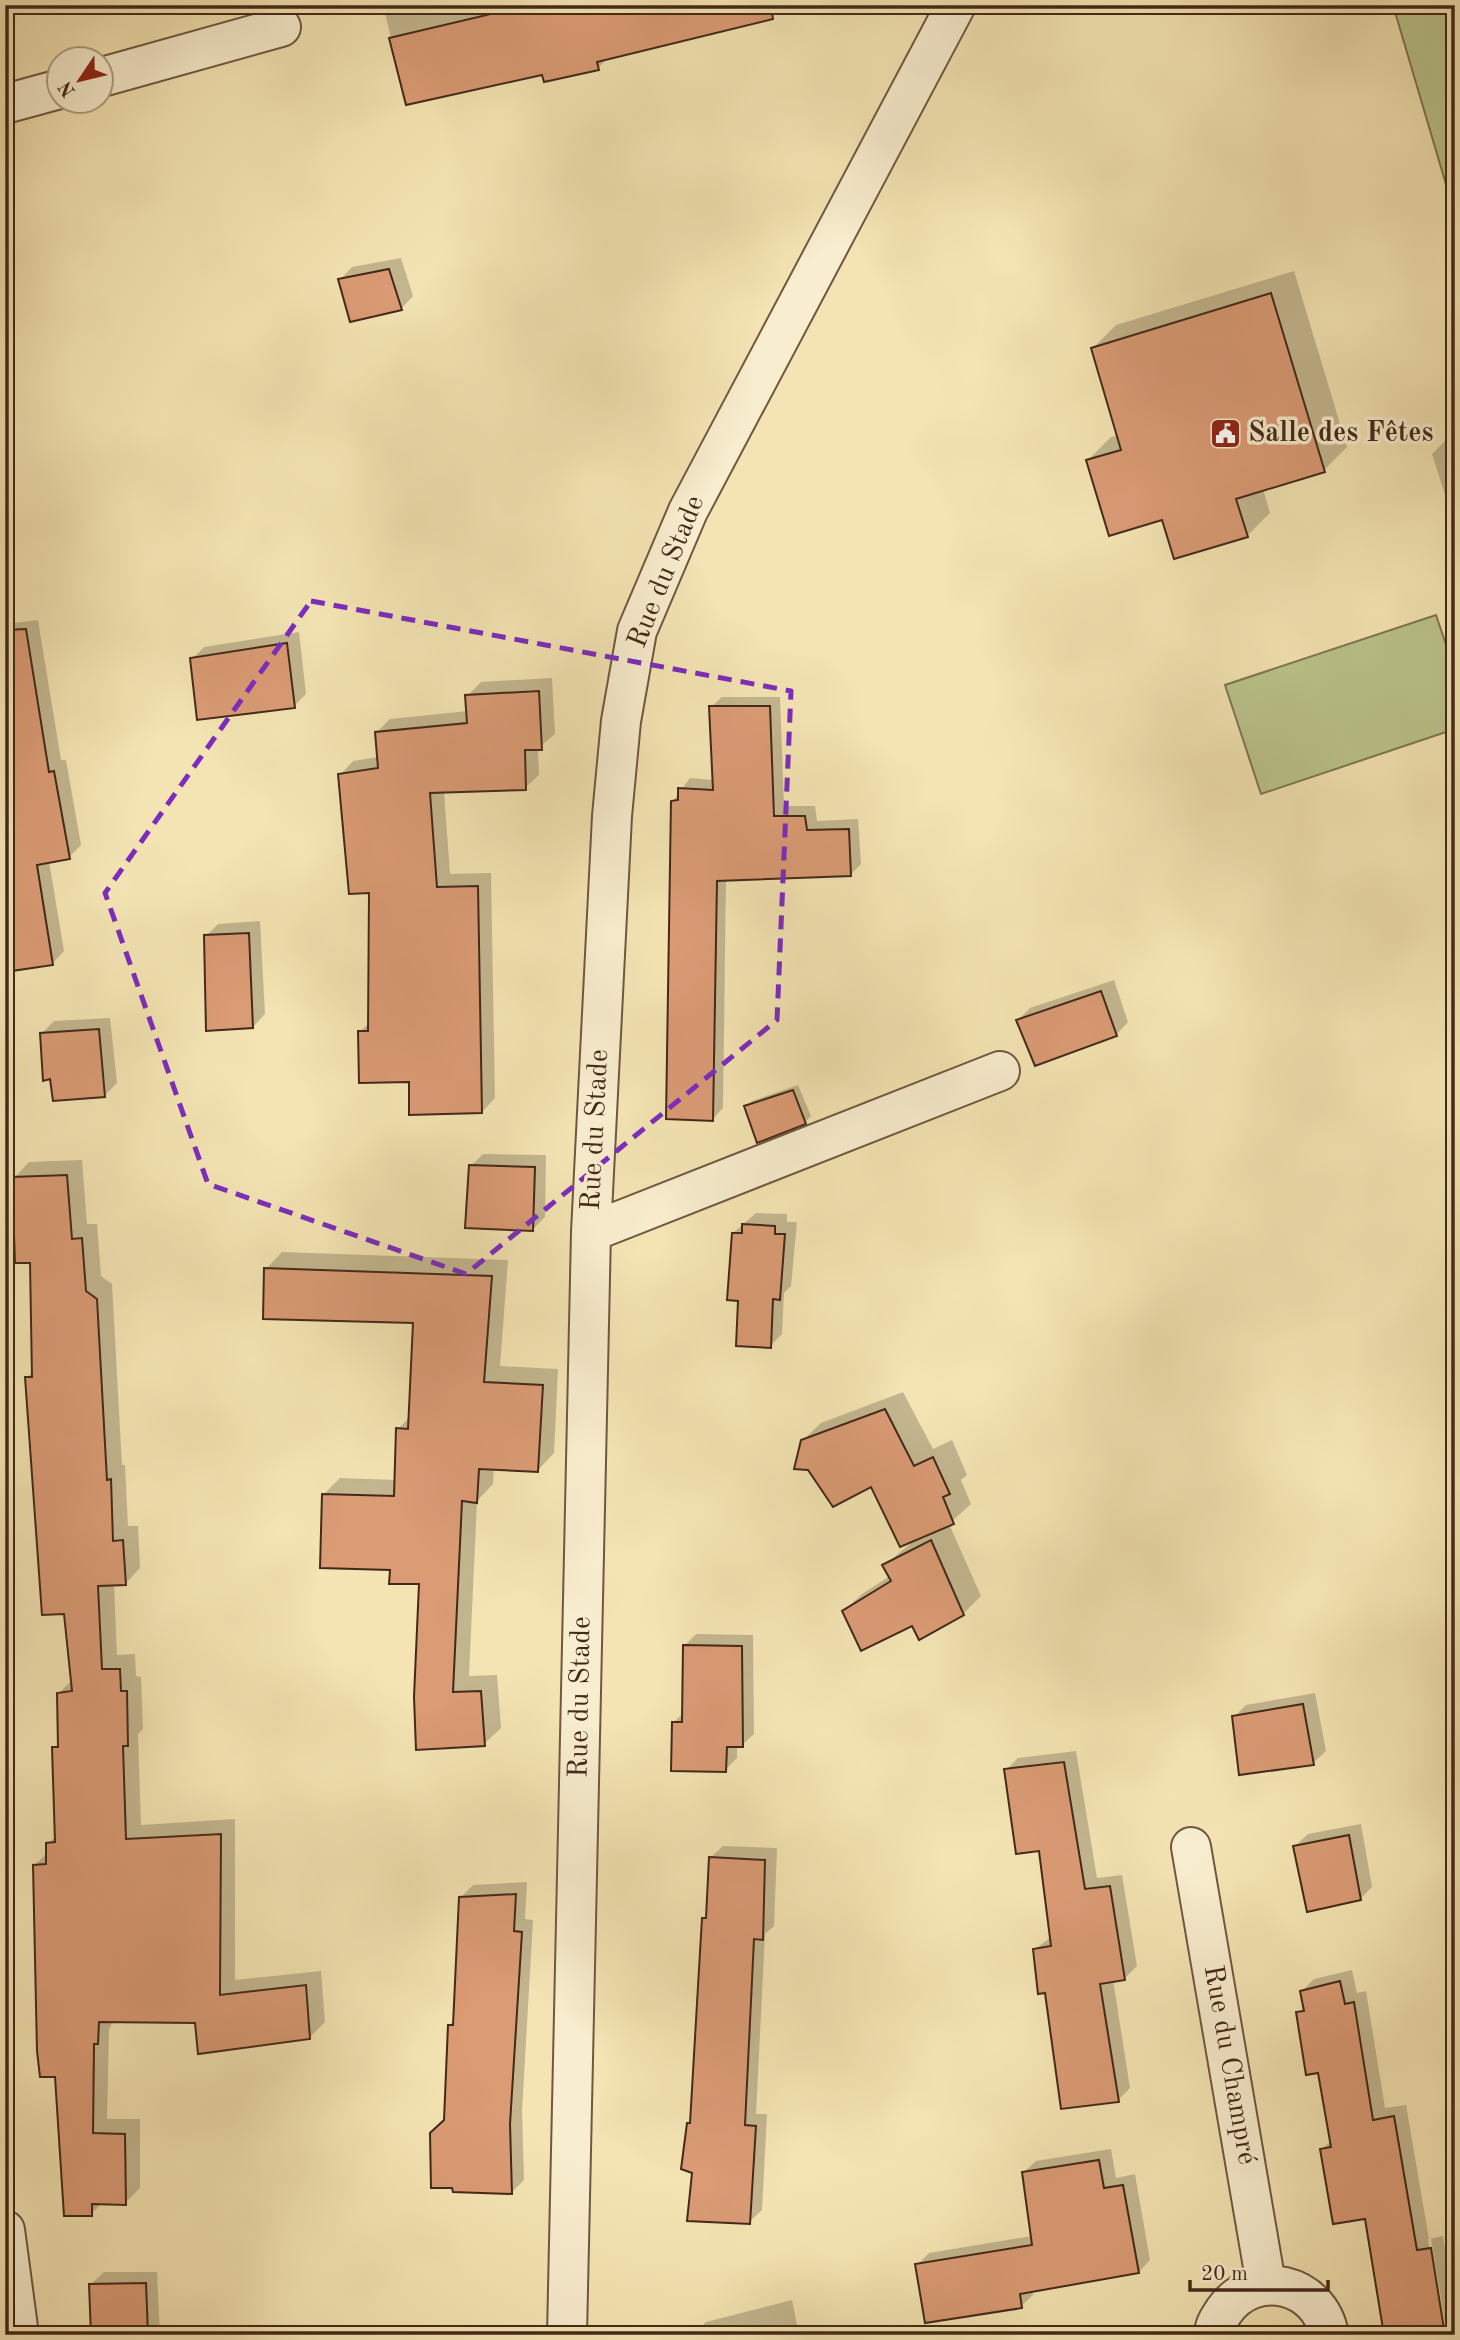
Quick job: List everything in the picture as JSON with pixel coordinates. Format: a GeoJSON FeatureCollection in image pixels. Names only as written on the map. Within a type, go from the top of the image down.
{"type":"FeatureCollection","features":[{"type":"Feature","properties":{"kind":"street","name":"Rue du Stade"},"geometry":{"type":"LineString","coordinates":[[567,2335],[591,1232],[612,816],[621,721],[637,631],[688,511],[956,5]]}},
{"type":"Feature","properties":{"kind":"street"},"geometry":{"type":"LineString","coordinates":[[116,73],[281,27]]}},
{"type":"Feature","properties":{"kind":"street"},"geometry":{"type":"LineString","coordinates":[[5,104],[46,93]]}},
{"type":"Feature","properties":{"kind":"street"},"geometry":{"type":"LineString","coordinates":[[591,1232],[1000,1071]]}},
{"type":"Feature","properties":{"kind":"street","name":"Rue du Champré"},"geometry":{"type":"LineString","coordinates":[[1191,1847],[1266,2284]]}},
{"type":"Feature","properties":{"kind":"street"},"geometry":{"type":"LineString","coordinates":[[5,2230],[19,2335]]}},
{"type":"Feature","properties":{"kind":"street"},"geometry":{"type":"LineString","coordinates":[[1214,2335],[1214,2326],[1234,2297],[1266,2284],[1301,2291],[1326,2317],[1329,2335]]}},
{"type":"Feature","properties":{"kind":"highlighted area"},"geometry":{"type":"Polygon","coordinates":[[[311,601],[791,691],[777,1020],[466,1274],[208,1184],[105,893],[311,601]]]}},
{"type":"Feature","properties":{"kind":"green space"},"geometry":{"type":"Polygon","coordinates":[[[1393,5],[1455,5],[1455,196],[1450,198],[1393,5]]]}},
{"type":"Feature","properties":{"kind":"green space"},"geometry":{"type":"Polygon","coordinates":[[[1436,615],[1455,671],[1455,729],[1261,794],[1225,685],[1436,615]]]}},
{"type":"Feature","properties":{"kind":"building"},"geometry":{"type":"Polygon","coordinates":[[[529,5],[771,5],[773,19],[597,62],[599,70],[544,82],[542,75],[406,105],[389,38],[529,5]]]}},
{"type":"Feature","properties":{"kind":"building"},"geometry":{"type":"Polygon","coordinates":[[[389,269],[402,310],[350,322],[338,279],[389,269]]]}},
{"type":"Feature","properties":{"kind":"building","name":"Salle des Fêtes"},"geometry":{"type":"Polygon","coordinates":[[[1271,293],[1325,472],[1236,499],[1248,537],[1174,559],[1162,520],[1109,536],[1086,460],[1121,450],[1091,348],[1271,293]]]}},
{"type":"Feature","properties":{"kind":"building"},"geometry":{"type":"Polygon","coordinates":[[[26,629],[49,772],[54,771],[70,859],[37,865],[53,965],[5,972],[5,630],[26,629]]]}},
{"type":"Feature","properties":{"kind":"building"},"geometry":{"type":"Polygon","coordinates":[[[287,643],[295,708],[197,720],[190,658],[287,643]]]}},
{"type":"Feature","properties":{"kind":"building"},"geometry":{"type":"Polygon","coordinates":[[[539,691],[542,750],[525,750],[526,790],[430,793],[437,887],[478,886],[482,1113],[409,1115],[409,1082],[359,1083],[358,1031],[368,1031],[369,893],[349,894],[338,774],[378,768],[375,732],[467,723],[465,695],[539,691]]]}},
{"type":"Feature","properties":{"kind":"building"},"geometry":{"type":"Polygon","coordinates":[[[709,706],[770,706],[774,816],[805,816],[807,830],[849,829],[851,876],[717,881],[713,1121],[666,1119],[671,801],[678,800],[678,788],[713,790],[709,706]]]}},
{"type":"Feature","properties":{"kind":"building"},"geometry":{"type":"Polygon","coordinates":[[[249,933],[253,1028],[206,1031],[204,935],[249,933]]]}},
{"type":"Feature","properties":{"kind":"building"},"geometry":{"type":"Polygon","coordinates":[[[1101,991],[1117,1036],[1035,1066],[1016,1020],[1101,991]]]}},
{"type":"Feature","properties":{"kind":"building"},"geometry":{"type":"Polygon","coordinates":[[[99,1029],[105,1097],[53,1101],[50,1079],[43,1081],[40,1033],[99,1029]]]}},
{"type":"Feature","properties":{"kind":"building"},"geometry":{"type":"Polygon","coordinates":[[[793,1090],[806,1124],[757,1143],[744,1106],[793,1090]]]}},
{"type":"Feature","properties":{"kind":"building"},"geometry":{"type":"Polygon","coordinates":[[[469,1165],[535,1167],[533,1231],[465,1228],[469,1165]]]}},
{"type":"Feature","properties":{"kind":"building"},"geometry":{"type":"Polygon","coordinates":[[[67,1175],[72,1239],[82,1238],[86,1291],[97,1299],[113,1541],[123,1540],[126,1585],[98,1586],[102,1669],[120,1669],[121,1691],[127,1691],[128,1746],[123,1746],[126,1839],[221,1834],[220,1995],[306,1985],[310,2039],[198,2054],[195,2023],[99,2022],[98,2044],[94,2044],[93,2133],[125,2134],[126,2205],[92,2204],[92,2216],[64,2216],[55,2077],[40,2077],[37,2051],[33,1865],[46,1864],[46,1843],[55,1842],[52,1747],[58,1747],[57,1693],[72,1691],[64,1614],[42,1615],[25,1377],[32,1377],[30,1263],[15,1263],[12,1177],[67,1175]]]}},
{"type":"Feature","properties":{"kind":"building"},"geometry":{"type":"Polygon","coordinates":[[[742,1224],[775,1226],[775,1234],[785,1234],[780,1300],[773,1299],[771,1348],[736,1346],[738,1301],[727,1300],[732,1233],[742,1233],[742,1224]]]}},
{"type":"Feature","properties":{"kind":"building"},"geometry":{"type":"Polygon","coordinates":[[[264,1268],[492,1276],[484,1382],[543,1385],[538,1472],[479,1469],[477,1503],[462,1501],[453,1692],[481,1691],[485,1746],[416,1750],[414,1697],[419,1584],[389,1584],[390,1570],[320,1568],[322,1494],[394,1496],[396,1428],[408,1429],[413,1323],[263,1319],[264,1268]]]}},
{"type":"Feature","properties":{"kind":"building"},"geometry":{"type":"Polygon","coordinates":[[[885,1409],[914,1466],[933,1457],[950,1494],[943,1497],[954,1524],[900,1547],[871,1487],[833,1507],[808,1470],[794,1469],[801,1440],[885,1409]]]}},
{"type":"Feature","properties":{"kind":"building"},"geometry":{"type":"Polygon","coordinates":[[[931,1540],[964,1615],[919,1640],[912,1626],[861,1651],[842,1611],[891,1581],[882,1565],[931,1540]]]}},
{"type":"Feature","properties":{"kind":"building"},"geometry":{"type":"Polygon","coordinates":[[[683,1645],[742,1646],[743,1747],[727,1747],[726,1772],[671,1771],[672,1722],[682,1722],[683,1645]]]}},
{"type":"Feature","properties":{"kind":"building"},"geometry":{"type":"Polygon","coordinates":[[[1303,1704],[1314,1765],[1239,1775],[1232,1716],[1303,1704]]]}},
{"type":"Feature","properties":{"kind":"building"},"geometry":{"type":"Polygon","coordinates":[[[1064,1762],[1085,1889],[1110,1886],[1125,1980],[1100,1984],[1119,2102],[1061,2109],[1045,1993],[1038,1994],[1033,1949],[1051,1946],[1039,1851],[1016,1854],[1004,1769],[1064,1762]]]}},
{"type":"Feature","properties":{"kind":"building"},"geometry":{"type":"Polygon","coordinates":[[[1349,1835],[1361,1900],[1307,1912],[1293,1846],[1349,1835]]]}},
{"type":"Feature","properties":{"kind":"building"},"geometry":{"type":"Polygon","coordinates":[[[709,1857],[765,1860],[763,1940],[754,1939],[745,2125],[756,2126],[750,2224],[687,2221],[692,2173],[681,2169],[687,2123],[690,2123],[702,1918],[706,1918],[709,1857]]]}},
{"type":"Feature","properties":{"kind":"building"},"geometry":{"type":"Polygon","coordinates":[[[516,1894],[514,1931],[522,1932],[510,2124],[512,2194],[453,2192],[452,2188],[431,2188],[430,2133],[444,2120],[448,2025],[453,2025],[459,1897],[516,1894]]]}},
{"type":"Feature","properties":{"kind":"building"},"geometry":{"type":"Polygon","coordinates":[[[1340,1981],[1345,2004],[1354,2002],[1373,2120],[1394,2116],[1417,2250],[1431,2248],[1445,2335],[1384,2335],[1365,2219],[1333,2224],[1320,2149],[1331,2147],[1318,2073],[1306,2075],[1296,2012],[1304,2011],[1300,1991],[1340,1981]]]}},
{"type":"Feature","properties":{"kind":"building"},"geometry":{"type":"Polygon","coordinates":[[[1099,2160],[1104,2188],[1123,2185],[1139,2273],[1020,2294],[1022,2308],[925,2323],[915,2264],[1032,2245],[1022,2172],[1099,2160]]]}},
{"type":"Feature","properties":{"kind":"building"},"geometry":{"type":"Polygon","coordinates":[[[146,2283],[148,2335],[91,2335],[89,2284],[146,2283]]]}},
{"type":"Feature","properties":{"kind":"place","name":"Salle des Fêtes"},"geometry":{"type":"Point","coordinates":[1225,434]}}]}
